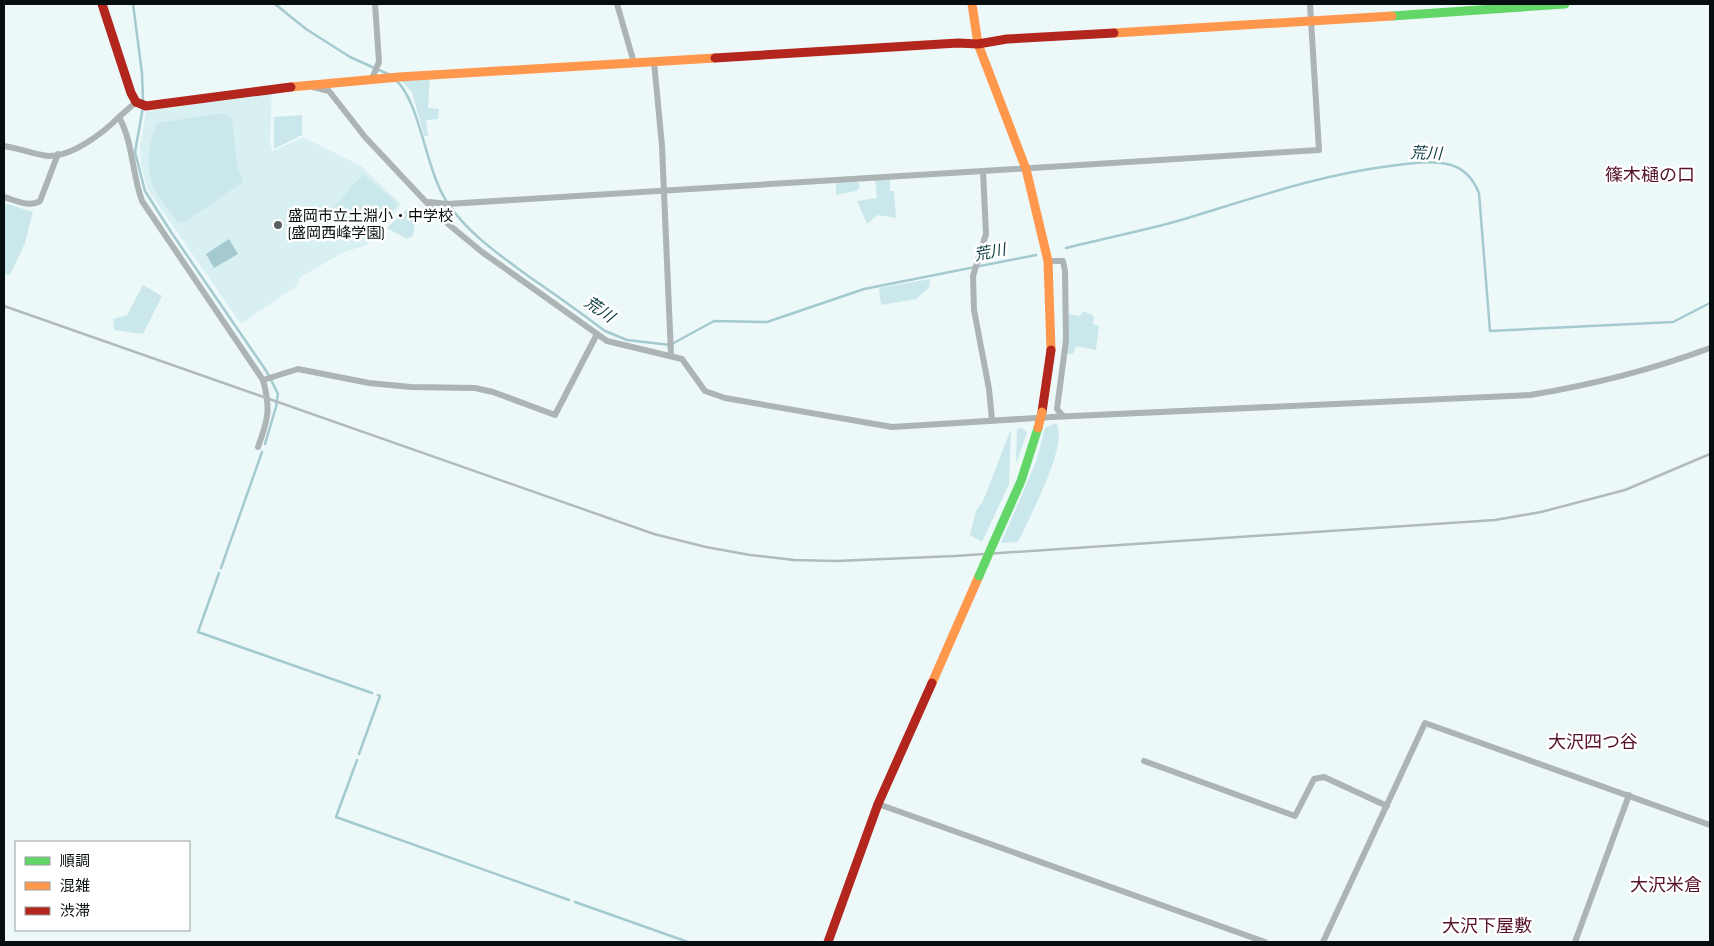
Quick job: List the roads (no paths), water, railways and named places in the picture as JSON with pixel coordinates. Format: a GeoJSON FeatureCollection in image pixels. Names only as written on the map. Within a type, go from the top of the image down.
{"type":"FeatureCollection","features":[{"type":"Feature","properties":{"kind":"street"},"geometry":{"type":"LineString","coordinates":[[102,4],[130,93],[140,104]]}},
{"type":"Feature","properties":{"kind":"street"},"geometry":{"type":"LineString","coordinates":[[374,73],[375,4]]}},
{"type":"Feature","properties":{"kind":"street"},"geometry":{"type":"LineString","coordinates":[[616,4],[634,63]]}},
{"type":"Feature","properties":{"kind":"street"},"geometry":{"type":"LineString","coordinates":[[828,942],[878,804],[1021,481],[1042,412],[1052,341],[1048,261],[1026,169],[1002,111],[978,44],[972,4]]}},
{"type":"Feature","properties":{"kind":"street"},"geometry":{"type":"LineString","coordinates":[[429,202],[449,204],[1319,150],[1310,4]]}},
{"type":"Feature","properties":{"kind":"street"},"geometry":{"type":"LineString","coordinates":[[4,146],[49,156],[100,136],[119,117],[140,104],[306,86],[374,73],[386,79],[958,43],[978,44],[1007,39],[1565,4]]}},
{"type":"Feature","properties":{"kind":"street"},"geometry":{"type":"LineString","coordinates":[[654,62],[664,191],[672,348],[705,391],[725,398],[892,427],[1063,416],[1530,395],[1571,389],[1649,370],[1710,348]]}},
{"type":"Feature","properties":{"kind":"street"},"geometry":{"type":"LineString","coordinates":[[306,86],[329,91],[365,137],[429,202],[442,219],[482,252],[607,341],[672,348]]}},
{"type":"Feature","properties":{"kind":"street"},"geometry":{"type":"LineString","coordinates":[[119,117],[128,143],[136,182],[145,206],[264,380],[269,405],[269,417],[258,447]]}},
{"type":"Feature","properties":{"kind":"street"},"geometry":{"type":"LineString","coordinates":[[4,197],[35,205],[40,201],[58,154]]}},
{"type":"Feature","properties":{"kind":"street"},"geometry":{"type":"LineString","coordinates":[[984,171],[986,234],[974,269],[974,310],[989,389],[992,420]]}},
{"type":"Feature","properties":{"kind":"street"},"geometry":{"type":"LineString","coordinates":[[1048,261],[1063,260],[1066,340],[1057,409],[1063,416]]}},
{"type":"Feature","properties":{"kind":"street"},"geometry":{"type":"LineString","coordinates":[[264,380],[298,369],[370,383],[411,387],[475,388],[493,392],[555,415],[597,334]]}},
{"type":"Feature","properties":{"kind":"street"},"geometry":{"type":"LineString","coordinates":[[1322,942],[1426,723],[1710,825]]}},
{"type":"Feature","properties":{"kind":"street"},"geometry":{"type":"LineString","coordinates":[[1144,761],[1296,816],[1314,779],[1324,777],[1387,806]]}},
{"type":"Feature","properties":{"kind":"street"},"geometry":{"type":"LineString","coordinates":[[1575,942],[1629,795]]}},
{"type":"Feature","properties":{"kind":"street"},"geometry":{"type":"LineString","coordinates":[[878,804],[1265,942]]}},
{"type":"Feature","properties":{"kind":"waterway"},"geometry":{"type":"LineString","coordinates":[[133,4],[142,73],[143,101]]}},
{"type":"Feature","properties":{"kind":"waterway","name":"荒川"},"geometry":{"type":"LineString","coordinates":[[275,4],[306,29],[350,57],[390,75]]}},
{"type":"Feature","properties":{"kind":"waterway","name":"荒川"},"geometry":{"type":"LineString","coordinates":[[396,80],[411,105],[440,188],[447,202],[465,225],[497,253],[605,331],[627,340],[670,345],[714,321],[767,322],[864,289],[1036,255]]}},
{"type":"Feature","properties":{"kind":"waterway"},"geometry":{"type":"LineString","coordinates":[[143,107],[135,152],[145,191],[267,372],[278,394],[265,444]]}},
{"type":"Feature","properties":{"kind":"waterway","name":"荒川"},"geometry":{"type":"LineString","coordinates":[[1066,248],[1167,224],[1285,188],[1337,175],[1421,162],[1436,163],[1451,165],[1461,169],[1472,180],[1479,193],[1490,331],[1673,322],[1710,303]]}},
{"type":"Feature","properties":{"kind":"waterway"},"geometry":{"type":"LineString","coordinates":[[221,568],[262,452]]}},
{"type":"Feature","properties":{"kind":"waterway"},"geometry":{"type":"LineString","coordinates":[[219,573],[198,632],[372,693]]}},
{"type":"Feature","properties":{"kind":"waterway"},"geometry":{"type":"LineString","coordinates":[[359,754],[380,696],[378,695]]}},
{"type":"Feature","properties":{"kind":"waterway"},"geometry":{"type":"LineString","coordinates":[[357,760],[336,817],[569,900]]}},
{"type":"Feature","properties":{"kind":"waterway"},"geometry":{"type":"LineString","coordinates":[[575,902],[688,942]]}},
{"type":"Feature","properties":{"kind":"railway"},"geometry":{"type":"LineString","coordinates":[[4,306],[654,534],[706,547],[794,560],[836,561],[955,556],[1495,520],[1541,512],[1625,490],[1710,454]]}},
{"type":"Feature","properties":{"kind":"place","name":"盛岡市立土淵小・中学校 (盛岡西峰学園)"},"geometry":{"type":"Point","coordinates":[278,225]}},
{"type":"Feature","properties":{"kind":"district","name":"篠木樋の口"},"geometry":{"type":"Point","coordinates":[1650,175]}},
{"type":"Feature","properties":{"kind":"district","name":"大沢四つ谷"},"geometry":{"type":"Point","coordinates":[1593,742]}},
{"type":"Feature","properties":{"kind":"district","name":"大沢米倉"},"geometry":{"type":"Point","coordinates":[1666,885]}},
{"type":"Feature","properties":{"kind":"district","name":"大沢下屋敷"},"geometry":{"type":"Point","coordinates":[1487,926]}}]}
